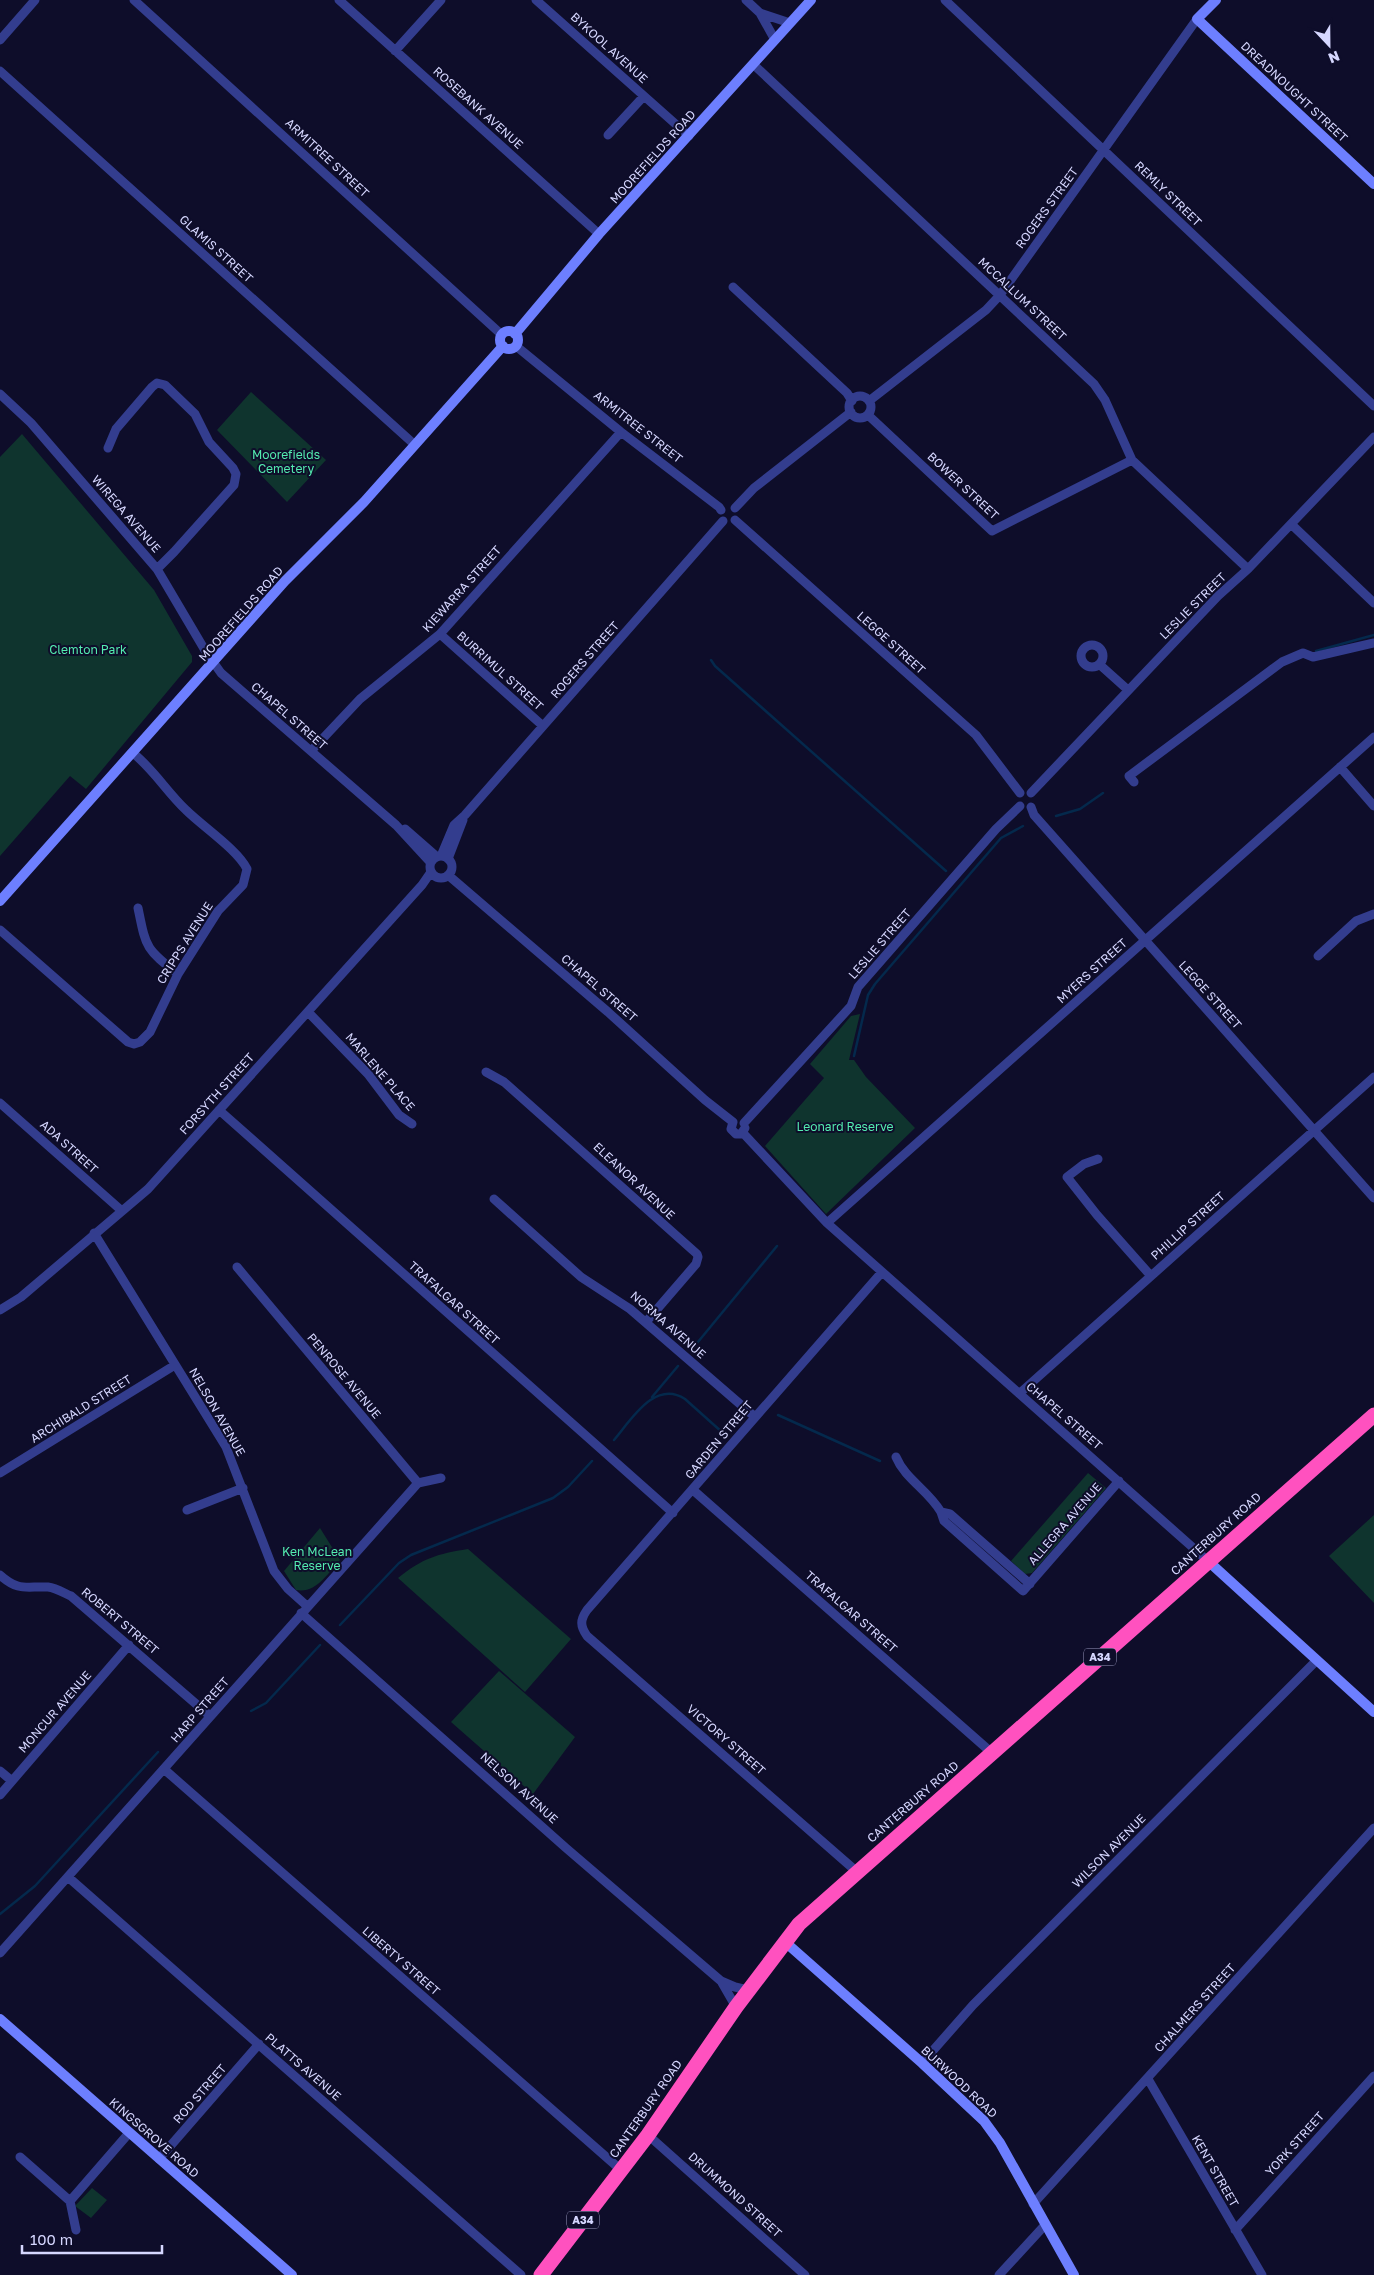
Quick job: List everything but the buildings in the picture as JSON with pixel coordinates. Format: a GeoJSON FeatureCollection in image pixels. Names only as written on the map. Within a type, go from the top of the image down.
{"type":"FeatureCollection","features":[{"type":"Feature","properties":{"kind":"highway","name":"CANTERBURY ROAD"},"geometry":{"type":"LineString","coordinates":[[546,2273],[648,2135],[748,1990],[799,1924],[856,1871],[1374,1415]]}},
{"type":"Feature","properties":{"kind":"main road","name":"MOOREFIELDS ROAD"},"geometry":{"type":"LineString","coordinates":[[515,334],[599,234],[811,0]]}},
{"type":"Feature","properties":{"kind":"main road","name":"ROGERS STREET"},"geometry":{"type":"LineString","coordinates":[[1197,18],[1216,0]]}},
{"type":"Feature","properties":{"kind":"main road","name":"DREADNOUGHT STREET"},"geometry":{"type":"LineString","coordinates":[[1197,18],[1374,184]]}},
{"type":"Feature","properties":{"kind":"main road"},"geometry":{"type":"LineString","coordinates":[[509,331],[515,334],[518,340],[516,346],[511,348],[502,341],[509,331]]}},
{"type":"Feature","properties":{"kind":"main road","name":"MOOREFIELDS ROAD"},"geometry":{"type":"LineString","coordinates":[[0,901],[214,664],[285,581],[364,502],[415,445],[502,341]]}},
{"type":"Feature","properties":{"kind":"main road","name":"CHAPEL STREET"},"geometry":{"type":"LineString","coordinates":[[1208,1561],[1374,1712]]}},
{"type":"Feature","properties":{"kind":"main road","name":"BURWOOD ROAD"},"geometry":{"type":"LineString","coordinates":[[784,1941],[922,2063],[973,2110],[993,2132],[1074,2275]]}},
{"type":"Feature","properties":{"kind":"main road","name":"KINGSGROVE ROAD"},"geometry":{"type":"LineString","coordinates":[[0,2019],[292,2275]]}},
{"type":"Feature","properties":{"kind":"street"},"geometry":{"type":"LineString","coordinates":[[0,40],[36,0]]}},
{"type":"Feature","properties":{"kind":"street","name":"ARMITREE STREET"},"geometry":{"type":"LineString","coordinates":[[134,0],[502,341]]}},
{"type":"Feature","properties":{"kind":"street","name":"ROSEBANK AVENUE"},"geometry":{"type":"LineString","coordinates":[[339,0],[599,234]]}},
{"type":"Feature","properties":{"kind":"street"},"geometry":{"type":"LineString","coordinates":[[395,50],[441,0]]}},
{"type":"Feature","properties":{"kind":"street","name":"BYKOOL AVENUE"},"geometry":{"type":"LineString","coordinates":[[536,0],[689,136]]}},
{"type":"Feature","properties":{"kind":"street"},"geometry":{"type":"LineString","coordinates":[[746,0],[760,12],[790,23]]}},
{"type":"Feature","properties":{"kind":"street","name":"REMLY STREET"},"geometry":{"type":"LineString","coordinates":[[945,0],[1374,406]]}},
{"type":"Feature","properties":{"kind":"street"},"geometry":{"type":"LineString","coordinates":[[760,12],[775,40]]}},
{"type":"Feature","properties":{"kind":"street","name":"ROGERS STREET"},"geometry":{"type":"LineString","coordinates":[[869,401],[986,310],[1000,295],[1197,18]]}},
{"type":"Feature","properties":{"kind":"street","name":"MCCALLUM STREET"},"geometry":{"type":"LineString","coordinates":[[754,65],[1098,388],[1106,400],[1132,460],[1248,569]]}},
{"type":"Feature","properties":{"kind":"street","name":"GLAMIS STREET"},"geometry":{"type":"LineString","coordinates":[[0,71],[415,445]]}},
{"type":"Feature","properties":{"kind":"street","name":"BYKOOL AVENUE"},"geometry":{"type":"LineString","coordinates":[[608,135],[644,96]]}},
{"type":"Feature","properties":{"kind":"street"},"geometry":{"type":"LineString","coordinates":[[733,287],[847,393],[852,401]]}},
{"type":"Feature","properties":{"kind":"street","name":"ARMITREE STREET"},"geometry":{"type":"LineString","coordinates":[[516,346],[621,432],[721,510]]}},
{"type":"Feature","properties":{"kind":"street"},"geometry":{"type":"LineString","coordinates":[[108,448],[116,430],[128,414],[152,387],[157,383],[161,383],[176,394],[195,414],[209,442],[233,468],[236,474],[234,485],[157,569]]}},
{"type":"Feature","properties":{"kind":"street","name":"WIREGA AVENUE"},"geometry":{"type":"LineString","coordinates":[[0,394],[31,423],[157,569],[214,664]]}},
{"type":"Feature","properties":{"kind":"street"},"geometry":{"type":"LineString","coordinates":[[861,397],[869,401],[871,410],[868,415],[858,418],[850,412],[852,401],[861,397]]}},
{"type":"Feature","properties":{"kind":"street"},"geometry":{"type":"LineString","coordinates":[[736,508],[754,488],[850,412]]}},
{"type":"Feature","properties":{"kind":"street","name":"BOWER STREET"},"geometry":{"type":"LineString","coordinates":[[868,415],[992,531],[1132,460]]}},
{"type":"Feature","properties":{"kind":"street","name":"KIEWARRA STREET"},"geometry":{"type":"LineString","coordinates":[[311,751],[360,699],[440,634],[621,432]]}},
{"type":"Feature","properties":{"kind":"street","name":"LESLIE STREET"},"geometry":{"type":"LineString","coordinates":[[1031,793],[1218,596],[1248,569],[1374,437]]}},
{"type":"Feature","properties":{"kind":"street"},"geometry":{"type":"LineString","coordinates":[[728,505],[736,508],[738,515],[735,520],[731,523],[723,521],[720,516],[721,510],[728,505]]}},
{"type":"Feature","properties":{"kind":"street","name":"LEGGE STREET"},"geometry":{"type":"LineString","coordinates":[[735,520],[976,735],[1020,793]]}},
{"type":"Feature","properties":{"kind":"street","name":"ROGERS STREET"},"geometry":{"type":"LineString","coordinates":[[437,861],[465,815],[723,521]]}},
{"type":"Feature","properties":{"kind":"street"},"geometry":{"type":"LineString","coordinates":[[1291,524],[1374,603]]}},
{"type":"Feature","properties":{"kind":"street","name":"BURRIMUL STREET"},"geometry":{"type":"LineString","coordinates":[[440,634],[543,726]]}},
{"type":"Feature","properties":{"kind":"street"},"geometry":{"type":"LineString","coordinates":[[1134,782],[1129,776],[1282,662],[1303,653],[1313,657],[1374,644]]}},
{"type":"Feature","properties":{"kind":"street","name":"CHAPEL STREET"},"geometry":{"type":"LineString","coordinates":[[214,664],[224,675],[437,861]]}},
{"type":"Feature","properties":{"kind":"street"},"geometry":{"type":"LineString","coordinates":[[1099,664],[1128,690]]}},
{"type":"Feature","properties":{"kind":"street","name":"MYERS STREET"},"geometry":{"type":"LineString","coordinates":[[827,1223],[1374,737]]}},
{"type":"Feature","properties":{"kind":"street","name":"CRIPPS AVENUE"},"geometry":{"type":"LineString","coordinates":[[0,930],[131,1043],[140,1042],[150,1032],[178,974],[218,911],[244,885],[247,869],[239,858],[181,806],[158,776],[134,753]]}},
{"type":"Feature","properties":{"kind":"street"},"geometry":{"type":"LineString","coordinates":[[1340,767],[1374,806]]}},
{"type":"Feature","properties":{"kind":"street"},"geometry":{"type":"LineString","coordinates":[[1020,793],[1031,793],[1034,800],[1031,806],[1026,808],[1020,806],[1017,798],[1020,793]]}},
{"type":"Feature","properties":{"kind":"street","name":"LESLIE STREET"},"geometry":{"type":"LineString","coordinates":[[744,1128],[850,1006],[858,987],[990,836],[1020,806]]}},
{"type":"Feature","properties":{"kind":"street","name":"LEGGE STREET"},"geometry":{"type":"LineString","coordinates":[[1031,806],[1034,815],[1374,1198]]}},
{"type":"Feature","properties":{"kind":"street","name":"ROGERS STREET"},"geometry":{"type":"LineString","coordinates":[[437,861],[456,822],[465,815]]}},
{"type":"Feature","properties":{"kind":"street","name":"CHAPEL STREET"},"geometry":{"type":"LineString","coordinates":[[396,825],[428,845],[436,846],[449,834]]}},
{"type":"Feature","properties":{"kind":"street","name":"CHAPEL STREET"},"geometry":{"type":"LineString","coordinates":[[418,839],[437,861]]}},
{"type":"Feature","properties":{"kind":"street"},"geometry":{"type":"LineString","coordinates":[[437,861],[452,867],[448,875],[439,878],[437,861]]}},
{"type":"Feature","properties":{"kind":"street","name":"FORSYTH STREET"},"geometry":{"type":"LineString","coordinates":[[0,1310],[21,1297],[148,1189],[422,886],[437,861]]}},
{"type":"Feature","properties":{"kind":"street","name":"CHAPEL STREET"},"geometry":{"type":"LineString","coordinates":[[448,875],[608,1012],[705,1100],[733,1122]]}},
{"type":"Feature","properties":{"kind":"street"},"geometry":{"type":"LineString","coordinates":[[138,908],[144,936],[150,951],[178,974]]}},
{"type":"Feature","properties":{"kind":"street"},"geometry":{"type":"LineString","coordinates":[[1318,956],[1356,921],[1374,914]]}},
{"type":"Feature","properties":{"kind":"street","name":"MARLENE PLACE"},"geometry":{"type":"LineString","coordinates":[[308,1012],[368,1074],[399,1115],[412,1124]]}},
{"type":"Feature","properties":{"kind":"street","name":"ELEANOR AVENUE"},"geometry":{"type":"LineString","coordinates":[[486,1072],[504,1082],[697,1254],[698,1261],[696,1264],[646,1322]]}},
{"type":"Feature","properties":{"kind":"street","name":"PHILLIP STREET"},"geometry":{"type":"LineString","coordinates":[[1020,1393],[1374,1077]]}},
{"type":"Feature","properties":{"kind":"street","name":"ADA STREET"},"geometry":{"type":"LineString","coordinates":[[0,1103],[122,1211]]}},
{"type":"Feature","properties":{"kind":"street","name":"TRAFALGAR STREET"},"geometry":{"type":"LineString","coordinates":[[219,1110],[673,1513]]}},
{"type":"Feature","properties":{"kind":"street"},"geometry":{"type":"LineString","coordinates":[[739,1120],[744,1128],[738,1134],[733,1133],[730,1126],[733,1122],[739,1120]]}},
{"type":"Feature","properties":{"kind":"street","name":"CHAPEL STREET"},"geometry":{"type":"LineString","coordinates":[[744,1128],[827,1223],[1208,1561]]}},
{"type":"Feature","properties":{"kind":"street"},"geometry":{"type":"LineString","coordinates":[[1098,1159],[1084,1164],[1067,1177],[1151,1276]]}},
{"type":"Feature","properties":{"kind":"street","name":"NORMA AVENUE"},"geometry":{"type":"LineString","coordinates":[[494,1199],[581,1277],[620,1300],[755,1417]]}},
{"type":"Feature","properties":{"kind":"street","name":"NELSON AVENUE"},"geometry":{"type":"LineString","coordinates":[[94,1234],[226,1447],[274,1571],[288,1589],[307,1606]]}},
{"type":"Feature","properties":{"kind":"street","name":"PENROSE AVENUE"},"geometry":{"type":"LineString","coordinates":[[237,1267],[418,1482]]}},
{"type":"Feature","properties":{"kind":"street","name":"GARDEN STREET"},"geometry":{"type":"LineString","coordinates":[[581,1626],[581,1621],[587,1610],[882,1272]]}},
{"type":"Feature","properties":{"kind":"street","name":"ARCHIBALD STREET"},"geometry":{"type":"LineString","coordinates":[[0,1474],[176,1365]]}},
{"type":"Feature","properties":{"kind":"street","name":"ALLEGRA AVENUE"},"geometry":{"type":"LineString","coordinates":[[896,1457],[904,1471],[932,1496],[941,1512],[950,1514],[1027,1587],[1119,1481]]}},
{"type":"Feature","properties":{"kind":"street"},"geometry":{"type":"LineString","coordinates":[[418,1482],[441,1478]]}},
{"type":"Feature","properties":{"kind":"street","name":"HARP STREET"},"geometry":{"type":"LineString","coordinates":[[0,1953],[165,1770],[210,1716],[418,1482]]}},
{"type":"Feature","properties":{"kind":"street"},"geometry":{"type":"LineString","coordinates":[[186,1510],[242,1488]]}},
{"type":"Feature","properties":{"kind":"street","name":"TRAFALGAR STREET"},"geometry":{"type":"LineString","coordinates":[[693,1490],[992,1753]]}},
{"type":"Feature","properties":{"kind":"street","name":"ROBERT STREET"},"geometry":{"type":"LineString","coordinates":[[0,1575],[11,1585],[31,1588],[50,1587],[71,1596],[210,1716]]}},
{"type":"Feature","properties":{"kind":"street","name":"NELSON AVENUE"},"geometry":{"type":"LineString","coordinates":[[301,1613],[566,1848],[721,1981],[748,1990]]}},
{"type":"Feature","properties":{"kind":"street","name":"VICTORY STREET"},"geometry":{"type":"LineString","coordinates":[[581,1626],[587,1636],[856,1871]]}},
{"type":"Feature","properties":{"kind":"street","name":"MONCUR AVENUE"},"geometry":{"type":"LineString","coordinates":[[0,1795],[130,1645]]}},
{"type":"Feature","properties":{"kind":"street","name":"WILSON AVENUE"},"geometry":{"type":"LineString","coordinates":[[922,2063],[973,2005],[1317,1660]]}},
{"type":"Feature","properties":{"kind":"street","name":"LIBERTY STREET"},"geometry":{"type":"LineString","coordinates":[[165,1770],[622,2170]]}},
{"type":"Feature","properties":{"kind":"street"},"geometry":{"type":"LineString","coordinates":[[0,1771],[12,1781]]}},
{"type":"Feature","properties":{"kind":"street","name":"CHALMERS STREET"},"geometry":{"type":"LineString","coordinates":[[1033,2204],[1374,1828]]}},
{"type":"Feature","properties":{"kind":"street","name":"PLATTS AVENUE"},"geometry":{"type":"LineString","coordinates":[[68,1877],[521,2275]]}},
{"type":"Feature","properties":{"kind":"street","name":"NELSON AVENUE"},"geometry":{"type":"LineString","coordinates":[[721,1981],[736,2007]]}},
{"type":"Feature","properties":{"kind":"street","name":"ROD STREET"},"geometry":{"type":"LineString","coordinates":[[159,2159],[259,2044]]}},
{"type":"Feature","properties":{"kind":"street","name":"YORK STREET"},"geometry":{"type":"LineString","coordinates":[[1235,2230],[1374,2076]]}},
{"type":"Feature","properties":{"kind":"street","name":"KENT STREET"},"geometry":{"type":"LineString","coordinates":[[1148,2079],[1262,2275]]}},
{"type":"Feature","properties":{"kind":"street"},"geometry":{"type":"LineString","coordinates":[[70,2201],[129,2133]]}},
{"type":"Feature","properties":{"kind":"street","name":"DRUMMOND STREET"},"geometry":{"type":"LineString","coordinates":[[648,2135],[805,2275]]}},
{"type":"Feature","properties":{"kind":"street"},"geometry":{"type":"LineString","coordinates":[[20,2157],[70,2201],[76,2230]]}},
{"type":"Feature","properties":{"kind":"street"},"geometry":{"type":"LineString","coordinates":[[999,2275],[1045,2225]]}},
{"type":"Feature","properties":{"kind":"green space","name":"Moorefields Cemetery"},"geometry":{"type":"Polygon","coordinates":[[[251,392],[326,460],[287,502],[217,430],[251,392]]]}},
{"type":"Feature","properties":{"kind":"green space","name":"Clemton Park"},"geometry":{"type":"Polygon","coordinates":[[[22,434],[154,590],[192,656],[192,662],[86,789],[70,776],[0,856],[0,457],[22,434]]]}},
{"type":"Feature","properties":{"kind":"green space","name":"Leonard Reserve"},"geometry":{"type":"Polygon","coordinates":[[[860,1014],[849,1060],[854,1060],[866,1077],[915,1128],[826,1214],[765,1146],[824,1078],[810,1064],[851,1016],[860,1014]]]}},
{"type":"Feature","properties":{"kind":"green space"},"geometry":{"type":"Polygon","coordinates":[[[1088,1473],[1106,1488],[1032,1573],[1025,1574],[1011,1561],[1088,1473]]]}},
{"type":"Feature","properties":{"kind":"green space"},"geometry":{"type":"Polygon","coordinates":[[[1374,1515],[1374,1603],[1329,1556],[1374,1515]]]}},
{"type":"Feature","properties":{"kind":"green space","name":"Ken McLean Reserve"},"geometry":{"type":"Polygon","coordinates":[[[320,1528],[340,1560],[316,1586],[310,1589],[296,1590],[284,1571],[320,1528]]]}},
{"type":"Feature","properties":{"kind":"green space"},"geometry":{"type":"Polygon","coordinates":[[[468,1549],[571,1639],[525,1692],[398,1578],[423,1561],[468,1549]]]}},
{"type":"Feature","properties":{"kind":"green space"},"geometry":{"type":"Polygon","coordinates":[[[499,1671],[575,1737],[533,1794],[451,1722],[499,1671]]]}},
{"type":"Feature","properties":{"kind":"green space"},"geometry":{"type":"Polygon","coordinates":[[[92,2188],[107,2200],[91,2218],[75,2206],[92,2188]]]}},
{"type":"Feature","properties":{"kind":"waterway"},"geometry":{"type":"LineString","coordinates":[[1316,651],[1374,635]]}},
{"type":"Feature","properties":{"kind":"waterway"},"geometry":{"type":"LineString","coordinates":[[711,660],[715,666],[946,871]]}},
{"type":"Feature","properties":{"kind":"waterway"},"geometry":{"type":"LineString","coordinates":[[1056,816],[1080,809],[1103,793]]}},
{"type":"Feature","properties":{"kind":"waterway"},"geometry":{"type":"LineString","coordinates":[[854,1056],[868,995],[875,984],[1001,838],[1023,826]]}},
{"type":"Feature","properties":{"kind":"waterway"},"geometry":{"type":"LineString","coordinates":[[693,1348],[777,1246]]}},
{"type":"Feature","properties":{"kind":"waterway"},"geometry":{"type":"LineString","coordinates":[[652,1397],[678,1366]]}},
{"type":"Feature","properties":{"kind":"waterway"},"geometry":{"type":"LineString","coordinates":[[614,1440],[636,1413],[654,1398],[664,1394],[674,1394],[685,1399],[723,1433]]}},
{"type":"Feature","properties":{"kind":"waterway"},"geometry":{"type":"LineString","coordinates":[[778,1415],[880,1461]]}},
{"type":"Feature","properties":{"kind":"waterway"},"geometry":{"type":"LineString","coordinates":[[340,1625],[399,1563],[411,1555],[553,1498],[568,1487],[592,1461]]}},
{"type":"Feature","properties":{"kind":"waterway"},"geometry":{"type":"LineString","coordinates":[[251,1711],[266,1703],[320,1645]]}},
{"type":"Feature","properties":{"kind":"waterway"},"geometry":{"type":"LineString","coordinates":[[0,1914],[35,1886],[158,1752]]}}]}
